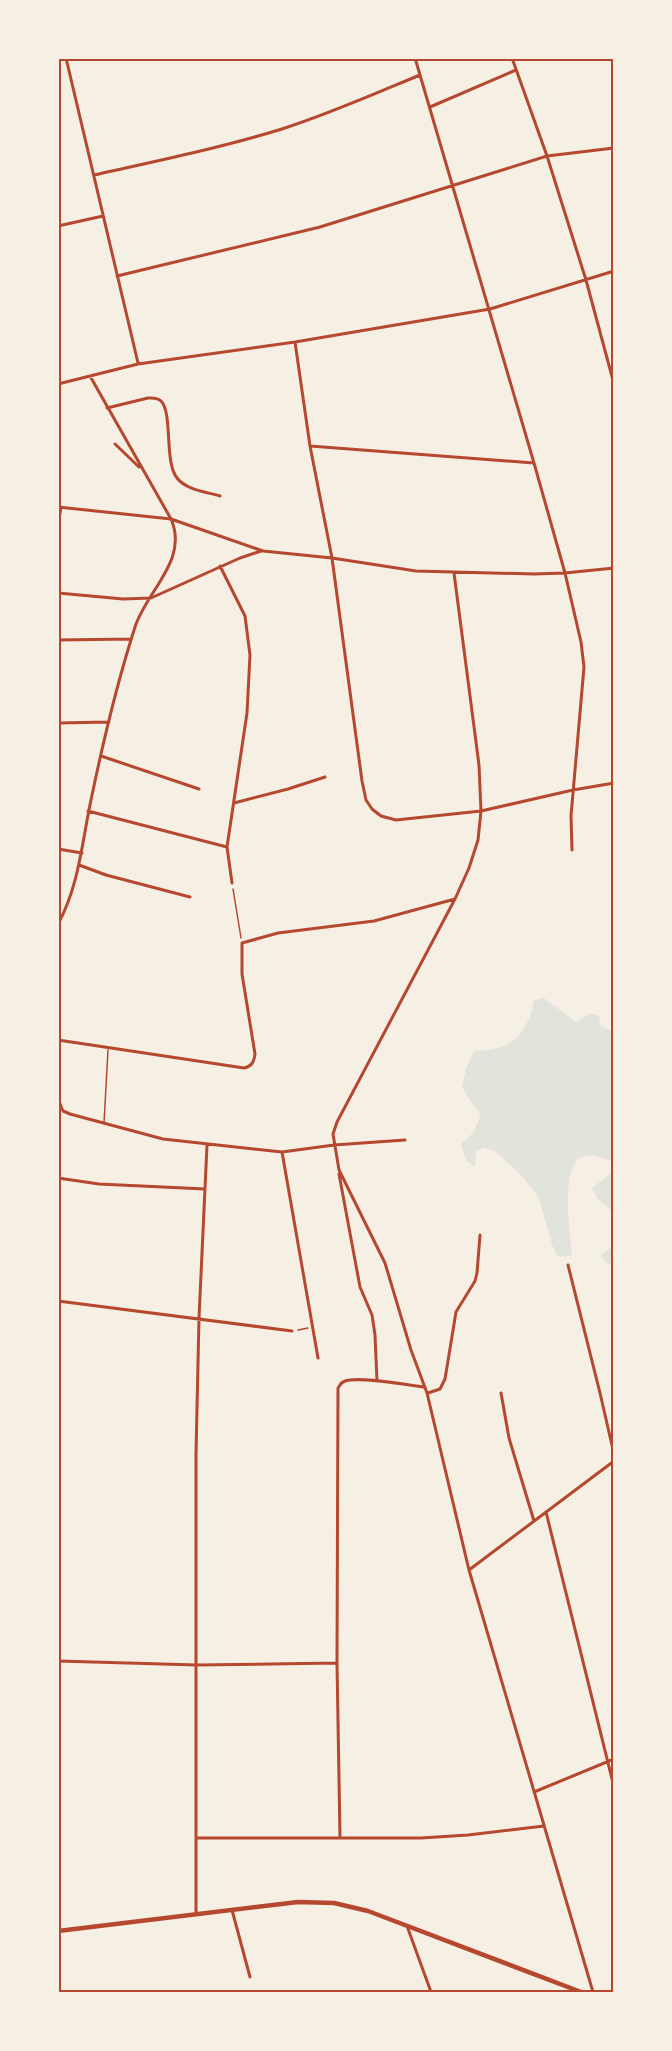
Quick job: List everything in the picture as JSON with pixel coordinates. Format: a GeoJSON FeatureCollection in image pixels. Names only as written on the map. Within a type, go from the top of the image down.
{"type":"FeatureCollection","features":[{"type":"Feature","properties":{"kind":"main road"},"geometry":{"type":"LineString","coordinates":[[58,1931],[298,1902],[334,1903],[368,1911],[581,1992]]}},
{"type":"Feature","properties":{"kind":"street"},"geometry":{"type":"LineString","coordinates":[[66,58],[138,364]]}},
{"type":"Feature","properties":{"kind":"street"},"geometry":{"type":"LineString","coordinates":[[415,58],[534,463],[565,573],[581,642],[584,667],[571,816],[572,850]]}},
{"type":"Feature","properties":{"kind":"street"},"geometry":{"type":"LineString","coordinates":[[512,58],[547,156],[586,280],[614,384]]}},
{"type":"Feature","properties":{"kind":"street"},"geometry":{"type":"LineString","coordinates":[[430,107],[516,70]]}},
{"type":"Feature","properties":{"kind":"street"},"geometry":{"type":"LineString","coordinates":[[94,175],[216,148],[283,129],[349,105],[420,75]]}},
{"type":"Feature","properties":{"kind":"street"},"geometry":{"type":"LineString","coordinates":[[117,276],[320,227],[547,156],[614,148]]}},
{"type":"Feature","properties":{"kind":"street"},"geometry":{"type":"LineString","coordinates":[[58,226],[103,216]]}},
{"type":"Feature","properties":{"kind":"street"},"geometry":{"type":"LineString","coordinates":[[58,384],[138,364],[295,342],[490,309],[614,272]]}},
{"type":"Feature","properties":{"kind":"street"},"geometry":{"type":"LineString","coordinates":[[295,342],[310,446],[332,558],[362,781],[366,800],[372,809],[381,816],[396,820],[481,811],[614,783]]}},
{"type":"Feature","properties":{"kind":"street"},"geometry":{"type":"LineString","coordinates":[[58,924],[66,907],[78,865],[88,811],[131,639],[141,612],[151,598],[174,552],[176,531],[90,376]]}},
{"type":"Feature","properties":{"kind":"street"},"geometry":{"type":"LineString","coordinates":[[107,408],[154,398],[160,400],[165,409],[168,444],[177,478],[186,486],[220,496]]}},
{"type":"Feature","properties":{"kind":"street"},"geometry":{"type":"LineString","coordinates":[[115,444],[143,470]]}},
{"type":"Feature","properties":{"kind":"street"},"geometry":{"type":"LineString","coordinates":[[310,446],[534,463]]}},
{"type":"Feature","properties":{"kind":"street"},"geometry":{"type":"LineString","coordinates":[[58,526],[60,507],[171,519],[262,550],[416,571],[565,573],[614,568]]}},
{"type":"Feature","properties":{"kind":"street"},"geometry":{"type":"LineString","coordinates":[[58,593],[123,599],[151,598],[262,550]]}},
{"type":"Feature","properties":{"kind":"street"},"geometry":{"type":"LineString","coordinates":[[220,567],[245,616],[250,655],[247,714],[227,847],[232,883]]}},
{"type":"Feature","properties":{"kind":"street"},"geometry":{"type":"LineString","coordinates":[[376,1381],[372,1315],[360,1287],[333,1134],[455,899],[469,868],[477,840],[481,811],[479,765],[454,573]]}},
{"type":"Feature","properties":{"kind":"street"},"geometry":{"type":"LineString","coordinates":[[58,640],[131,639]]}},
{"type":"Feature","properties":{"kind":"street"},"geometry":{"type":"LineString","coordinates":[[58,723],[110,722]]}},
{"type":"Feature","properties":{"kind":"street"},"geometry":{"type":"LineString","coordinates":[[101,756],[199,789]]}},
{"type":"Feature","properties":{"kind":"street"},"geometry":{"type":"LineString","coordinates":[[234,803],[326,777]]}},
{"type":"Feature","properties":{"kind":"street"},"geometry":{"type":"LineString","coordinates":[[88,811],[227,847]]}},
{"type":"Feature","properties":{"kind":"street"},"geometry":{"type":"LineString","coordinates":[[58,849],[81,853]]}},
{"type":"Feature","properties":{"kind":"street"},"geometry":{"type":"LineString","coordinates":[[78,865],[190,897]]}},
{"type":"Feature","properties":{"kind":"street"},"geometry":{"type":"LineString","coordinates":[[58,1071],[59,1040],[244,1068],[252,1064],[255,1054],[242,974],[242,943],[278,933],[374,921],[455,899]]}},
{"type":"Feature","properties":{"kind":"street"},"geometry":{"type":"LineString","coordinates":[[58,1099],[63,1111],[104,1124],[163,1139],[207,1145],[282,1152],[334,1145],[405,1140]]}},
{"type":"Feature","properties":{"kind":"street"},"geometry":{"type":"LineString","coordinates":[[196,1914],[195,1529],[198,1318],[207,1145]]}},
{"type":"Feature","properties":{"kind":"street"},"geometry":{"type":"LineString","coordinates":[[282,1152],[318,1358]]}},
{"type":"Feature","properties":{"kind":"street"},"geometry":{"type":"LineString","coordinates":[[339,1170],[385,1263],[411,1350],[427,1393],[469,1570],[593,1992]]}},
{"type":"Feature","properties":{"kind":"street"},"geometry":{"type":"LineString","coordinates":[[58,1178],[99,1184],[206,1189]]}},
{"type":"Feature","properties":{"kind":"street"},"geometry":{"type":"LineString","coordinates":[[427,1393],[440,1389],[445,1379],[456,1312],[475,1281],[477,1273],[480,1235]]}},
{"type":"Feature","properties":{"kind":"street"},"geometry":{"type":"LineString","coordinates":[[568,1265],[614,1454]]}},
{"type":"Feature","properties":{"kind":"street"},"geometry":{"type":"LineString","coordinates":[[58,1301],[292,1331]]}},
{"type":"Feature","properties":{"kind":"street"},"geometry":{"type":"LineString","coordinates":[[340,1837],[337,1663],[338,1393],[340,1384],[347,1381],[376,1381],[425,1387]]}},
{"type":"Feature","properties":{"kind":"street"},"geometry":{"type":"LineString","coordinates":[[501,1393],[509,1438],[534,1521]]}},
{"type":"Feature","properties":{"kind":"street"},"geometry":{"type":"LineString","coordinates":[[469,1570],[614,1461]]}},
{"type":"Feature","properties":{"kind":"street"},"geometry":{"type":"LineString","coordinates":[[546,1512],[614,1787]]}},
{"type":"Feature","properties":{"kind":"street"},"geometry":{"type":"LineString","coordinates":[[58,1661],[196,1665],[337,1663]]}},
{"type":"Feature","properties":{"kind":"street"},"geometry":{"type":"LineString","coordinates":[[534,1792],[614,1759]]}},
{"type":"Feature","properties":{"kind":"street"},"geometry":{"type":"LineString","coordinates":[[196,1838],[448,1837],[544,1826]]}},
{"type":"Feature","properties":{"kind":"street"},"geometry":{"type":"LineString","coordinates":[[232,1910],[250,1977]]}},
{"type":"Feature","properties":{"kind":"street"},"geometry":{"type":"LineString","coordinates":[[407,1926],[431,1992]]}},
{"type":"Feature","properties":{"kind":"lane"},"geometry":{"type":"LineString","coordinates":[[104,1124],[108,1048]]}},
{"type":"Feature","properties":{"kind":"path"},"geometry":{"type":"LineString","coordinates":[[232,883],[242,943]]}},
{"type":"Feature","properties":{"kind":"path"},"geometry":{"type":"LineString","coordinates":[[292,1331],[312,1327]]}},
{"type":"Feature","properties":{"kind":"shaded area"},"geometry":{"type":"Polygon","coordinates":[[[544,998],[576,1022],[591,1013],[599,1016],[601,1026],[613,1031],[613,1172],[610,1160],[596,1156],[582,1157],[575,1163],[571,1173],[568,1202],[572,1255],[558,1257],[552,1245],[539,1198],[523,1177],[495,1151],[484,1148],[476,1152],[475,1167],[466,1161],[461,1144],[474,1132],[481,1114],[462,1087],[466,1069],[474,1051],[498,1048],[515,1039],[527,1023],[534,1000],[544,998]]]}},
{"type":"Feature","properties":{"kind":"shaded area"},"geometry":{"type":"Polygon","coordinates":[[[613,1172],[613,1212],[597,1198],[592,1188],[613,1172]]]}},
{"type":"Feature","properties":{"kind":"shaded area"},"geometry":{"type":"Polygon","coordinates":[[[613,1246],[613,1266],[606,1263],[601,1255],[613,1246]]]}}]}
